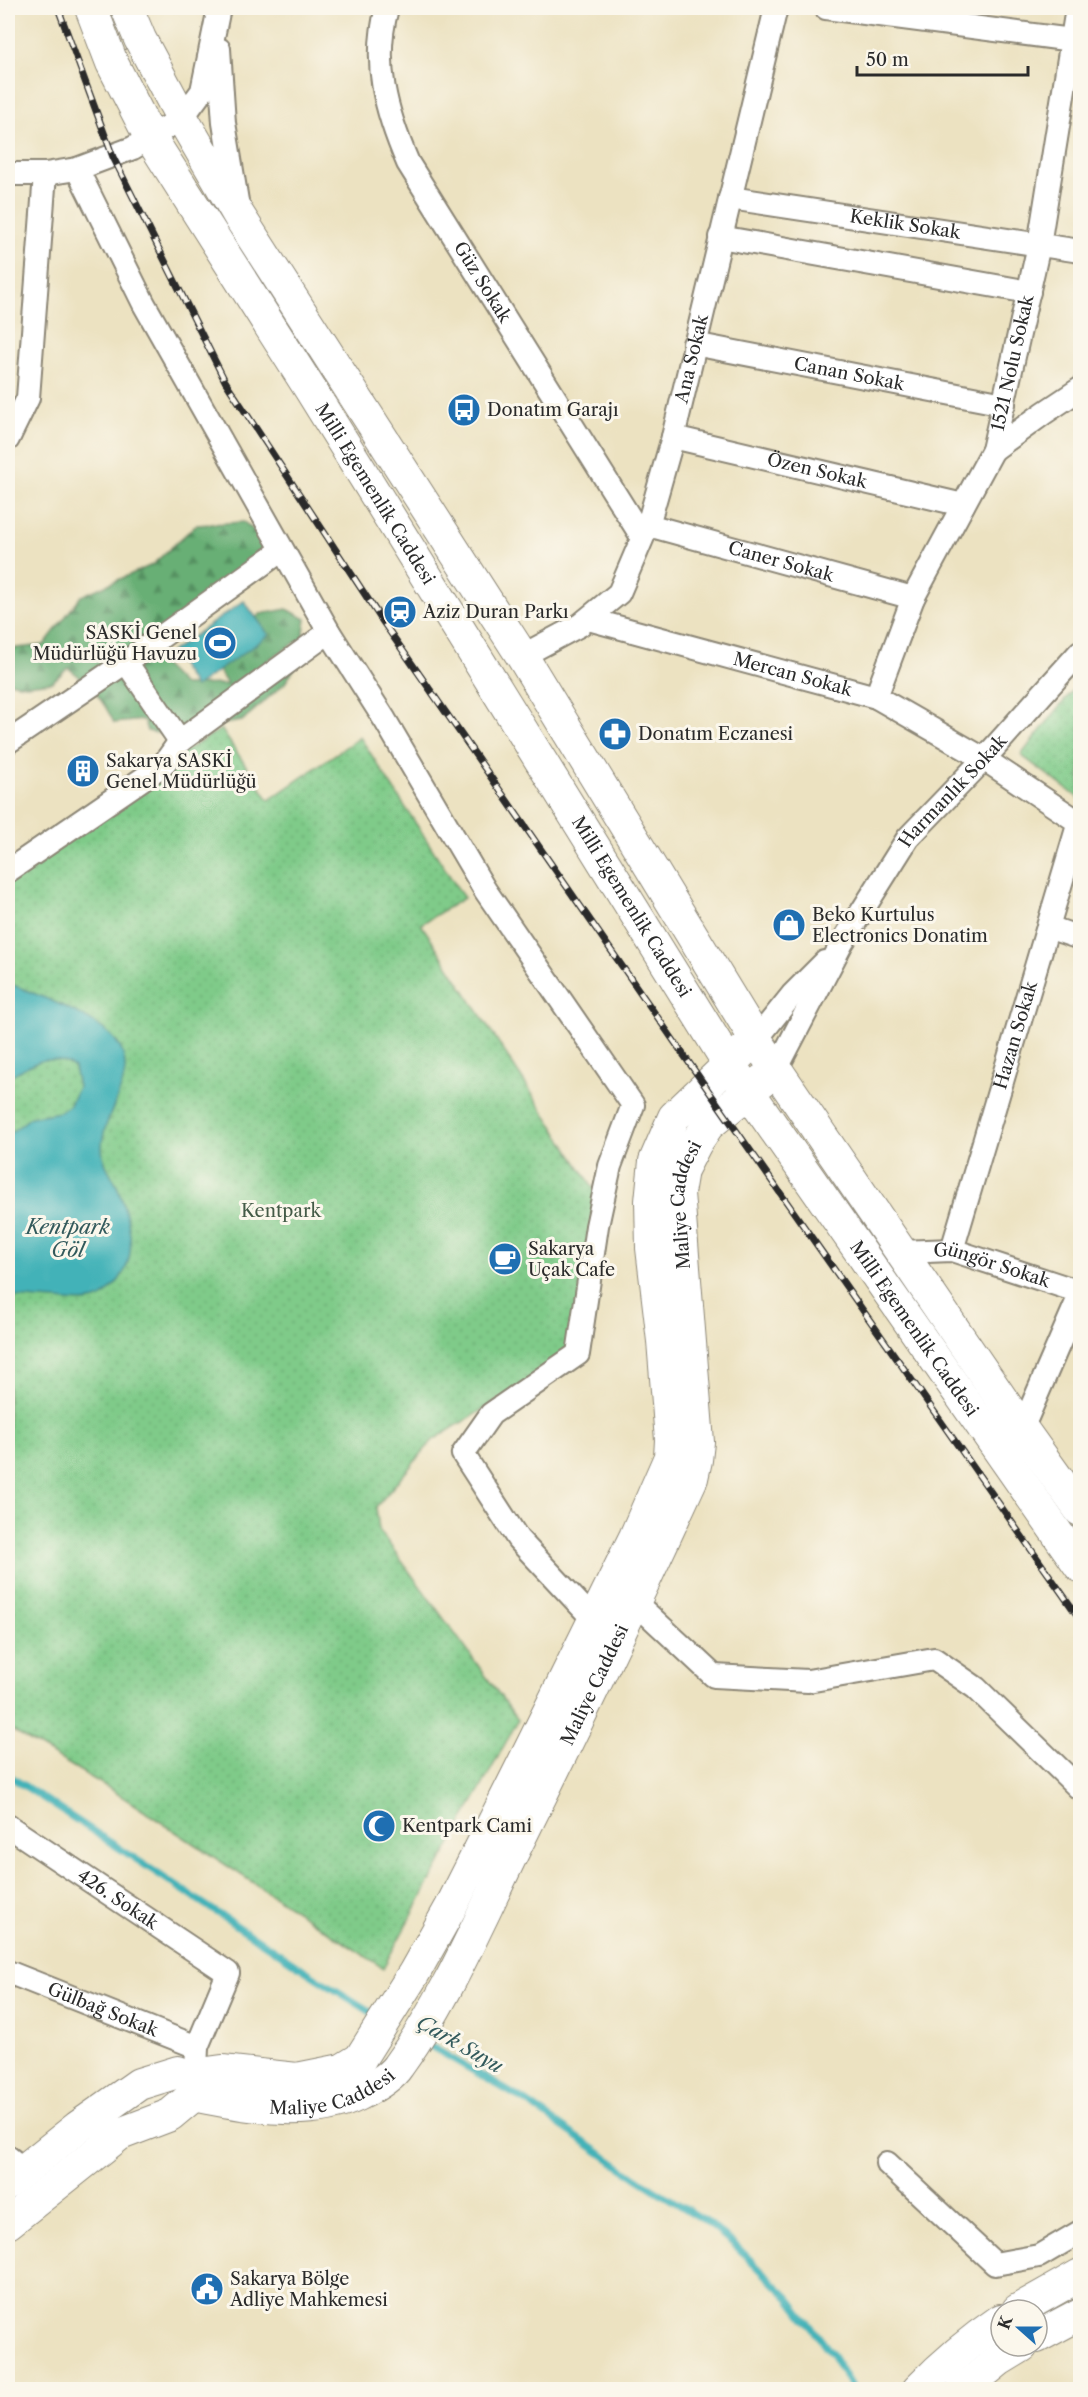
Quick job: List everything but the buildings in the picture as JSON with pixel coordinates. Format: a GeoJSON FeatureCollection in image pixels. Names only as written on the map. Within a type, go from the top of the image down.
{"type":"FeatureCollection","features":[{"type":"Feature","properties":{"kind":"main road","name":"Milli Egemenlik Caddesi"},"geometry":{"type":"LineString","coordinates":[[91,8],[112,63],[150,137],[316,399],[748,1094],[1080,1566]]}},
{"type":"Feature","properties":{"kind":"main road","name":"Milli Egemenlik Caddesi"},"geometry":{"type":"LineString","coordinates":[[127,8],[140,39],[182,118],[239,216],[522,656],[756,1040],[1080,1510]]}},
{"type":"Feature","properties":{"kind":"main road","name":"Maliye Caddesi"},"geometry":{"type":"LineString","coordinates":[[13,2169],[138,2085],[222,2071],[297,2079],[342,2070],[360,2059],[414,1973],[456,1896],[594,1620],[624,1592],[636,1537],[670,1457],[669,1420],[650,1222],[651,1180],[655,1161],[674,1117],[756,1040]]}},
{"type":"Feature","properties":{"kind":"main road","name":"Maliye Caddesi"},"geometry":{"type":"LineString","coordinates":[[193,2077],[280,2107],[327,2106],[359,2095],[397,2068],[443,1995],[624,1592],[692,1478],[698,1442],[678,1212],[678,1193],[682,1170],[708,1125],[776,1070]]}},
{"type":"Feature","properties":{"kind":"main road"},"geometry":{"type":"LineString","coordinates":[[8,2223],[120,2134],[170,2115],[193,2077]]}},
{"type":"Feature","properties":{"kind":"main road"},"geometry":{"type":"LineString","coordinates":[[1039,2298],[1080,2275]]}},
{"type":"Feature","properties":{"kind":"main road"},"geometry":{"type":"LineString","coordinates":[[1049,2331],[1080,2314]]}},
{"type":"Feature","properties":{"kind":"main road"},"geometry":{"type":"LineString","coordinates":[[918,2390],[945,2361],[989,2328]]}},
{"type":"Feature","properties":{"kind":"main road"},"geometry":{"type":"LineString","coordinates":[[962,2390],[1002,2358]]}},
{"type":"Feature","properties":{"kind":"street","name":"Güz Sokak"},"geometry":{"type":"LineString","coordinates":[[387,8],[381,42],[386,107],[408,163],[645,531]]}},
{"type":"Feature","properties":{"kind":"street","name":"Ana Sokak"},"geometry":{"type":"LineString","coordinates":[[522,656],[588,619],[619,593],[645,531],[672,437],[776,8]]}},
{"type":"Feature","properties":{"kind":"street"},"geometry":{"type":"LineString","coordinates":[[826,8],[1076,41]]}},
{"type":"Feature","properties":{"kind":"street","name":"1521 Nolu Sokak"},"geometry":{"type":"LineString","coordinates":[[876,697],[913,598],[993,450],[1040,245],[1076,41],[1077,8]]}},
{"type":"Feature","properties":{"kind":"street"},"geometry":{"type":"LineString","coordinates":[[8,174],[45,174],[77,169],[113,157],[182,118],[202,91],[218,14]]}},
{"type":"Feature","properties":{"kind":"street"},"geometry":{"type":"LineString","coordinates":[[218,14],[224,123],[239,216]]}},
{"type":"Feature","properties":{"kind":"street"},"geometry":{"type":"LineString","coordinates":[[77,169],[144,303],[328,632],[385,720],[485,890],[633,1105],[610,1166],[599,1217],[578,1354],[491,1414],[463,1454],[518,1539],[594,1620]]}},
{"type":"Feature","properties":{"kind":"street"},"geometry":{"type":"LineString","coordinates":[[8,440],[28,398],[45,174]]}},
{"type":"Feature","properties":{"kind":"street","name":"Keklik Sokak"},"geometry":{"type":"LineString","coordinates":[[730,198],[1080,250]]}},
{"type":"Feature","properties":{"kind":"street"},"geometry":{"type":"LineString","coordinates":[[720,237],[1029,292]]}},
{"type":"Feature","properties":{"kind":"street","name":"Canan Sokak"},"geometry":{"type":"LineString","coordinates":[[694,345],[1004,404]]}},
{"type":"Feature","properties":{"kind":"street"},"geometry":{"type":"LineString","coordinates":[[993,450],[1080,389]]}},
{"type":"Feature","properties":{"kind":"street","name":"Özen Sokak"},"geometry":{"type":"LineString","coordinates":[[672,437],[963,505]]}},
{"type":"Feature","properties":{"kind":"street","name":"Caner Sokak"},"geometry":{"type":"LineString","coordinates":[[645,531],[913,598]]}},
{"type":"Feature","properties":{"kind":"street"},"geometry":{"type":"LineString","coordinates":[[9,739],[126,662],[282,550]]}},
{"type":"Feature","properties":{"kind":"street","name":"Mercan Sokak"},"geometry":{"type":"LineString","coordinates":[[588,619],[876,697],[984,759],[1080,822]]}},
{"type":"Feature","properties":{"kind":"street"},"geometry":{"type":"LineString","coordinates":[[8,871],[163,765],[180,741],[328,632]]}},
{"type":"Feature","properties":{"kind":"street","name":"Harmanlık Sokak"},"geometry":{"type":"LineString","coordinates":[[776,1070],[842,943],[908,838],[984,759],[1080,652]]}},
{"type":"Feature","properties":{"kind":"street"},"geometry":{"type":"LineString","coordinates":[[126,662],[180,741]]}},
{"type":"Feature","properties":{"kind":"street","name":"Hazan Sokak"},"geometry":{"type":"LineString","coordinates":[[952,1250],[1080,822]]}},
{"type":"Feature","properties":{"kind":"street"},"geometry":{"type":"LineString","coordinates":[[1048,927],[1080,938]]}},
{"type":"Feature","properties":{"kind":"street","name":"Harmanlık Sokak"},"geometry":{"type":"LineString","coordinates":[[756,1040],[792,995],[842,943]]}},
{"type":"Feature","properties":{"kind":"street","name":"Güngör Sokak"},"geometry":{"type":"LineString","coordinates":[[901,1252],[952,1250],[1080,1293]]}},
{"type":"Feature","properties":{"kind":"street"},"geometry":{"type":"LineString","coordinates":[[1022,1429],[1080,1293]]}},
{"type":"Feature","properties":{"kind":"street"},"geometry":{"type":"LineString","coordinates":[[624,1592],[714,1676],[808,1681],[934,1659],[975,1688],[1080,1790]]}},
{"type":"Feature","properties":{"kind":"street","name":"426. Sokak"},"geometry":{"type":"LineString","coordinates":[[8,1826],[228,1973],[193,2077]]}},
{"type":"Feature","properties":{"kind":"street","name":"Gülbağ Sokak"},"geometry":{"type":"LineString","coordinates":[[8,1972],[193,2077]]}},
{"type":"Feature","properties":{"kind":"street"},"geometry":{"type":"LineString","coordinates":[[887,2163],[995,2264],[1039,2256],[1080,2232]]}},
{"type":"Feature","properties":{"kind":"green space"},"geometry":{"type":"Polygon","coordinates":[[[244,522],[270,544],[252,581],[159,631],[158,660],[183,685],[227,684],[219,672],[230,642],[260,614],[287,609],[306,619],[303,638],[266,661],[269,666],[294,669],[285,683],[242,721],[163,734],[147,731],[144,720],[114,723],[95,692],[68,668],[52,682],[26,685],[8,682],[8,649],[44,645],[81,596],[152,565],[196,525],[244,522]]]}},
{"type":"Feature","properties":{"kind":"green space"},"geometry":{"type":"Polygon","coordinates":[[[1080,681],[1080,799],[1021,755],[1080,681]]]}},
{"type":"Feature","properties":{"kind":"green space","name":"Kentpark"},"geometry":{"type":"Polygon","coordinates":[[[221,729],[269,800],[360,737],[464,898],[421,924],[602,1201],[578,1351],[433,1440],[376,1507],[379,1530],[518,1720],[383,1968],[112,1790],[8,1728],[8,871],[163,765],[221,729]]]}},
{"type":"Feature","properties":{"kind":"water","name":"SASKİ Genel Müdürlüğü Havuzu"},"geometry":{"type":"Polygon","coordinates":[[[244,601],[269,635],[195,687],[171,652],[244,601]]]}},
{"type":"Feature","properties":{"kind":"water","name":"Kentpark Göl"},"geometry":{"type":"Polygon","coordinates":[[[8,983],[65,1007],[95,1023],[116,1041],[123,1054],[125,1067],[123,1081],[103,1135],[102,1149],[104,1160],[119,1191],[127,1217],[130,1254],[121,1277],[104,1296],[93,1301],[8,1295],[8,1135],[31,1117],[60,1112],[70,1105],[78,1087],[74,1067],[56,1060],[40,1061],[8,1077],[8,983]]]}},
{"type":"Feature","properties":{"kind":"waterway","name":"Çark Suyu"},"geometry":{"type":"LineString","coordinates":[[8,1775],[379,2017]]}},
{"type":"Feature","properties":{"kind":"waterway","name":"Çark Suyu"},"geometry":{"type":"LineString","coordinates":[[425,2043],[527,2102],[636,2178],[704,2220],[735,2245],[789,2298],[832,2354],[853,2390]]}},
{"type":"Feature","properties":{"kind":"railway"},"geometry":{"type":"LineString","coordinates":[[58,8],[113,157],[225,381],[383,622],[724,1113],[1080,1619]]}},
{"type":"Feature","properties":{"kind":"place","name":"Donatım Garajı"},"geometry":{"type":"Point","coordinates":[464,410]}},
{"type":"Feature","properties":{"kind":"place","name":"Aziz Duran Parkı"},"geometry":{"type":"Point","coordinates":[400,612]}},
{"type":"Feature","properties":{"kind":"place","name":"SASKİ Genel Müdürlüğü Havuzu"},"geometry":{"type":"Point","coordinates":[220,643]}},
{"type":"Feature","properties":{"kind":"place","name":"Donatım Eczanesi"},"geometry":{"type":"Point","coordinates":[615,734]}},
{"type":"Feature","properties":{"kind":"place","name":"Sakarya SASKİ Genel Müdürlüğü"},"geometry":{"type":"Point","coordinates":[83,771]}},
{"type":"Feature","properties":{"kind":"place","name":"Beko Kurtulus Electronics Donatim"},"geometry":{"type":"Point","coordinates":[789,925]}},
{"type":"Feature","properties":{"kind":"place","name":"Sakarya Uçak Cafe"},"geometry":{"type":"Point","coordinates":[505,1259]}},
{"type":"Feature","properties":{"kind":"place","name":"Kentpark Cami"},"geometry":{"type":"Point","coordinates":[379,1826]}},
{"type":"Feature","properties":{"kind":"place","name":"Sakarya Bölge Adliye Mahkemesi"},"geometry":{"type":"Point","coordinates":[207,2289]}}]}
